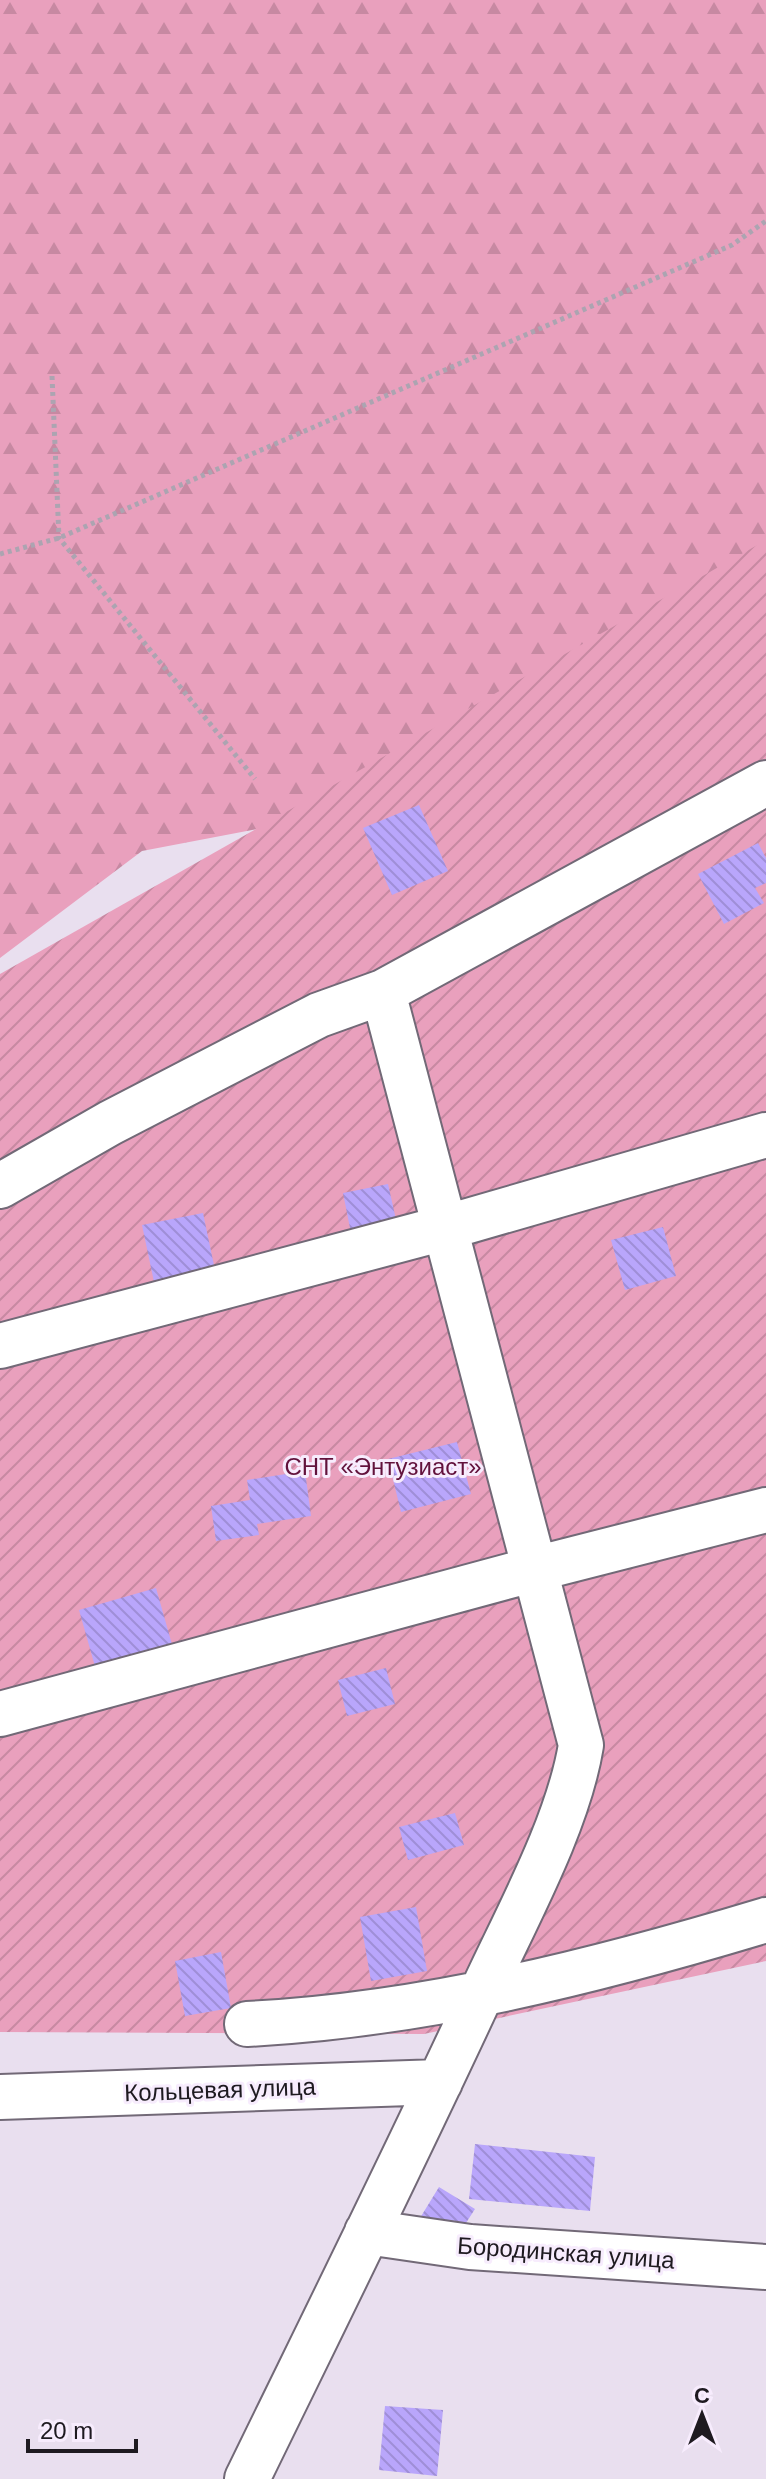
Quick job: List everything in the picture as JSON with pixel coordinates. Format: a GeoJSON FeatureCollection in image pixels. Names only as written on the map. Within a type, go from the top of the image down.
{"type":"FeatureCollection","features":[{"type":"Feature","properties":{"kind":"street"},"geometry":{"type":"LineString","coordinates":[[0,1186],[110,1123],[319,1015],[383,992],[766,783]]}},
{"type":"Feature","properties":{"kind":"street"},"geometry":{"type":"LineString","coordinates":[[247,2479],[481,1994],[562,1813],[581,1745],[383,992]]}},
{"type":"Feature","properties":{"kind":"street"},"geometry":{"type":"LineString","coordinates":[[0,1346],[444,1228],[766,1135]]}},
{"type":"Feature","properties":{"kind":"street"},"geometry":{"type":"LineString","coordinates":[[0,1714],[535,1569],[766,1510]]}},
{"type":"Feature","properties":{"kind":"street"},"geometry":{"type":"LineString","coordinates":[[247,2024],[449,2001],[636,1959],[766,1920]]}},
{"type":"Feature","properties":{"kind":"street","name":"Кольцевая улица"},"geometry":{"type":"LineString","coordinates":[[0,2097],[440,2082]]}},
{"type":"Feature","properties":{"kind":"street","name":"Бородинская улица"},"geometry":{"type":"LineString","coordinates":[[367,2232],[470,2247],[766,2267]]}},
{"type":"Feature","properties":{"kind":"path"},"geometry":{"type":"LineString","coordinates":[[0,554],[59,538],[732,245],[766,221]]}},
{"type":"Feature","properties":{"kind":"path"},"geometry":{"type":"LineString","coordinates":[[52,376],[59,538],[255,779]]}},
{"type":"Feature","properties":{"kind":"green space"},"geometry":{"type":"Polygon","coordinates":[[[0,0],[766,0],[766,590],[367,808],[142,851],[0,958],[0,0]]]}},
{"type":"Feature","properties":{"kind":"green space","name":"СНТ «Энтузиаст»"},"geometry":{"type":"Polygon","coordinates":[[[766,540],[766,1961],[424,2034],[0,2032],[0,974],[766,540]]]}},
{"type":"Feature","properties":{"kind":"building"},"geometry":{"type":"Polygon","coordinates":[[[419,805],[448,871],[392,895],[363,828],[419,805]]]}},
{"type":"Feature","properties":{"kind":"building"},"geometry":{"type":"Polygon","coordinates":[[[758,843],[766,858],[766,883],[755,888],[764,903],[724,924],[698,874],[758,843]]]}},
{"type":"Feature","properties":{"kind":"building"},"geometry":{"type":"Polygon","coordinates":[[[388,1184],[397,1224],[351,1233],[343,1193],[388,1184]]]}},
{"type":"Feature","properties":{"kind":"building"},"geometry":{"type":"Polygon","coordinates":[[[203,1213],[215,1270],[154,1282],[142,1225],[203,1213]]]}},
{"type":"Feature","properties":{"kind":"building"},"geometry":{"type":"Polygon","coordinates":[[[663,1227],[676,1276],[625,1290],[611,1240],[663,1227]]]}},
{"type":"Feature","properties":{"kind":"building"},"geometry":{"type":"Polygon","coordinates":[[[457,1442],[471,1494],[401,1512],[388,1459],[457,1442]]]}},
{"type":"Feature","properties":{"kind":"building"},"geometry":{"type":"Polygon","coordinates":[[[305,1471],[311,1516],[257,1524],[259,1535],[216,1541],[211,1506],[250,1500],[247,1480],[305,1471]]]}},
{"type":"Feature","properties":{"kind":"building"},"geometry":{"type":"Polygon","coordinates":[[[156,1588],[175,1655],[98,1677],[79,1610],[156,1588]]]}},
{"type":"Feature","properties":{"kind":"building"},"geometry":{"type":"Polygon","coordinates":[[[386,1668],[395,1704],[347,1716],[338,1680],[386,1668]]]}},
{"type":"Feature","properties":{"kind":"building"},"geometry":{"type":"Polygon","coordinates":[[[455,1813],[464,1845],[408,1860],[399,1827],[455,1813]]]}},
{"type":"Feature","properties":{"kind":"building"},"geometry":{"type":"Polygon","coordinates":[[[416,1907],[427,1971],[371,1981],[360,1917],[416,1907]]]}},
{"type":"Feature","properties":{"kind":"building"},"geometry":{"type":"Polygon","coordinates":[[[221,1952],[231,2008],[185,2016],[175,1961],[221,1952]]]}},
{"type":"Feature","properties":{"kind":"building"},"geometry":{"type":"Polygon","coordinates":[[[475,2144],[595,2157],[590,2211],[469,2199],[475,2144]]]}},
{"type":"Feature","properties":{"kind":"building"},"geometry":{"type":"Polygon","coordinates":[[[439,2187],[475,2209],[455,2240],[420,2218],[439,2187]]]}},
{"type":"Feature","properties":{"kind":"building"},"geometry":{"type":"Polygon","coordinates":[[[385,2406],[443,2410],[437,2476],[379,2470],[385,2406]]]}}]}
